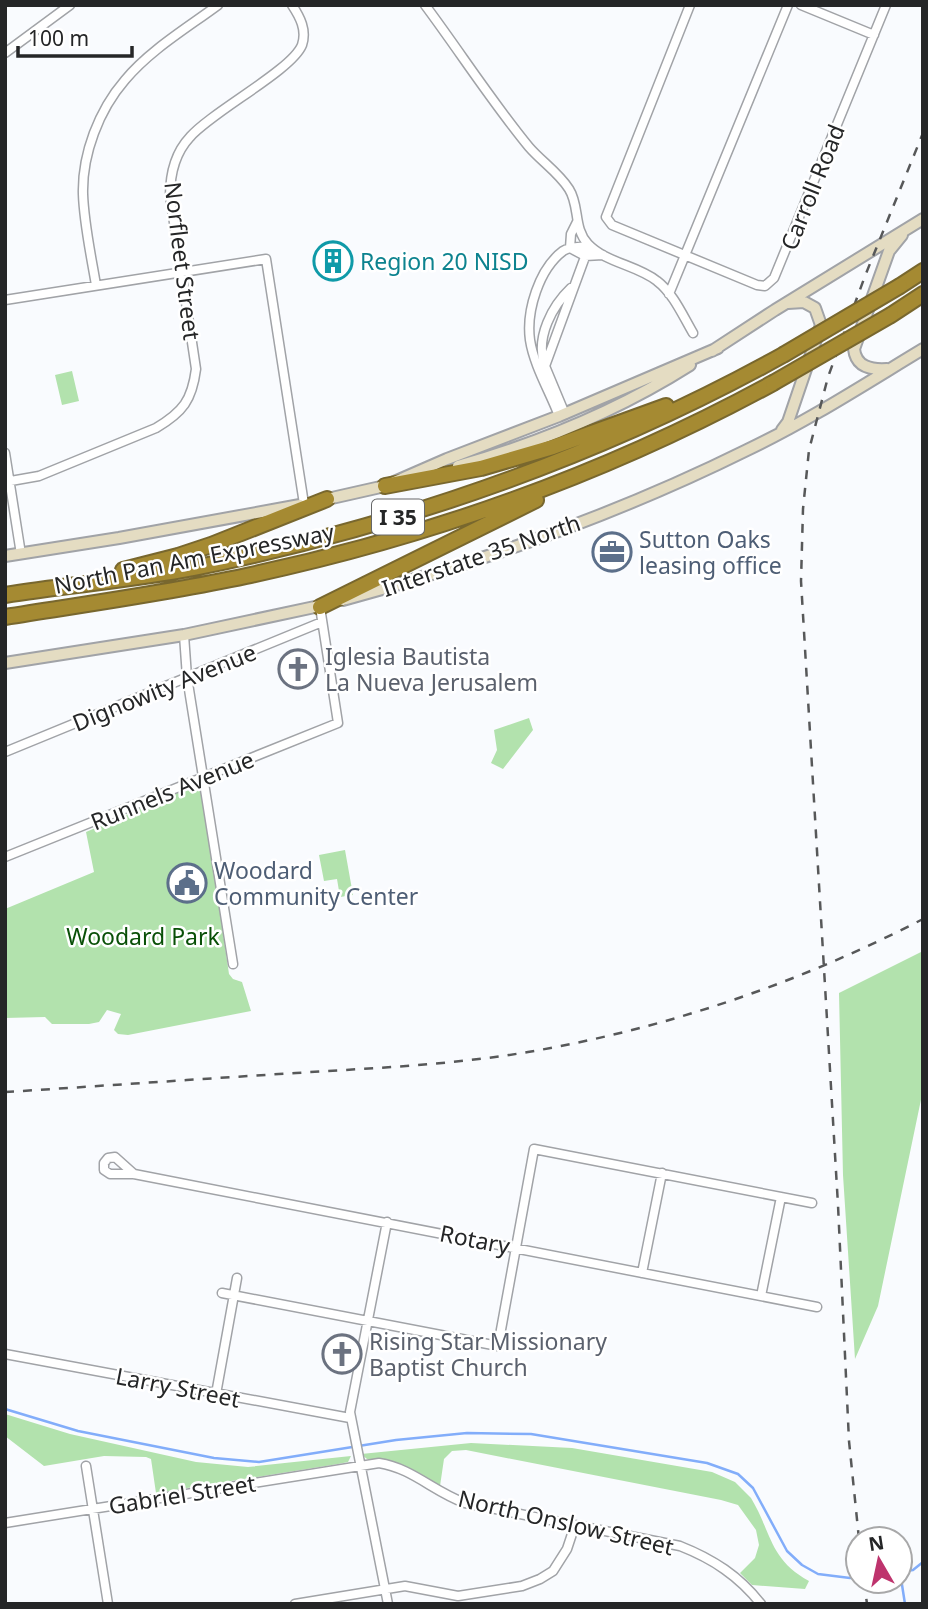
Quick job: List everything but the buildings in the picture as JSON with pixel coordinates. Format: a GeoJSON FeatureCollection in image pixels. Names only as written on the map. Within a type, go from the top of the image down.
{"type":"FeatureCollection","features":[{"type":"Feature","properties":{"kind":"highway","name":"North Pan Am Expressway"},"geometry":{"type":"LineString","coordinates":[[9,595],[190,569],[305,543],[430,508],[579,454],[667,415],[762,367],[923,271]]}},
{"type":"Feature","properties":{"kind":"highway","name":"North Pan Am Expressway"},"geometry":{"type":"LineString","coordinates":[[5,617],[192,587],[309,562],[442,524],[544,489],[723,409],[891,316],[923,294]]}},
{"type":"Feature","properties":{"kind":"highway"},"geometry":{"type":"LineString","coordinates":[[384,486],[481,468],[541,450],[665,406],[762,367]]}},
{"type":"Feature","properties":{"kind":"highway"},"geometry":{"type":"LineString","coordinates":[[320,607],[513,511],[667,444],[723,409]]}},
{"type":"Feature","properties":{"kind":"highway"},"geometry":{"type":"LineString","coordinates":[[9,595],[178,556],[327,499]]}},
{"type":"Feature","properties":{"kind":"main road"},"geometry":{"type":"LineString","coordinates":[[5,556],[119,538],[327,499],[480,460],[551,435],[667,380],[923,219]]}},
{"type":"Feature","properties":{"kind":"main road"},"geometry":{"type":"LineString","coordinates":[[888,369],[867,368],[860,364],[854,349],[889,251],[908,228]]}},
{"type":"Feature","properties":{"kind":"main road"},"geometry":{"type":"LineString","coordinates":[[778,434],[788,422],[821,325],[815,308],[804,302],[786,303]]}},
{"type":"Feature","properties":{"kind":"main road"},"geometry":{"type":"LineString","coordinates":[[384,486],[562,415],[718,348]]}},
{"type":"Feature","properties":{"kind":"main road","name":"Interstate 35 North"},"geometry":{"type":"LineString","coordinates":[[5,663],[184,635],[320,607],[526,544],[621,507],[748,450],[832,405],[923,349]]}},
{"type":"Feature","properties":{"kind":"street"},"geometry":{"type":"LineString","coordinates":[[5,53],[70,5]]}},
{"type":"Feature","properties":{"kind":"street"},"geometry":{"type":"LineString","coordinates":[[96,285],[83,195],[86,160],[95,132],[111,100],[131,73],[218,5]]}},
{"type":"Feature","properties":{"kind":"street","name":"Norfleet Street"},"geometry":{"type":"LineString","coordinates":[[7,482],[39,476],[156,428],[172,419],[189,399],[194,387],[196,369],[170,196],[173,168],[189,137],[210,118],[281,67],[300,49],[304,37],[303,26],[292,5]]}},
{"type":"Feature","properties":{"kind":"street"},"geometry":{"type":"LineString","coordinates":[[425,5],[530,147],[570,190],[584,239],[603,255],[659,282],[694,333]]}},
{"type":"Feature","properties":{"kind":"street"},"geometry":{"type":"LineString","coordinates":[[685,256],[612,225],[606,218],[690,5]]}},
{"type":"Feature","properties":{"kind":"street"},"geometry":{"type":"LineString","coordinates":[[669,294],[788,5]]}},
{"type":"Feature","properties":{"kind":"street"},"geometry":{"type":"LineString","coordinates":[[801,5],[874,35]]}},
{"type":"Feature","properties":{"kind":"street","name":"Carroll Road"},"geometry":{"type":"LineString","coordinates":[[685,256],[757,285],[771,282],[886,5]]}},
{"type":"Feature","properties":{"kind":"street"},"geometry":{"type":"LineString","coordinates":[[570,248],[570,234],[577,222]]}},
{"type":"Feature","properties":{"kind":"street"},"geometry":{"type":"LineString","coordinates":[[562,415],[534,355],[530,338],[530,317],[545,270],[564,250],[590,246]]}},
{"type":"Feature","properties":{"kind":"street"},"geometry":{"type":"LineString","coordinates":[[562,415],[545,366],[541,351],[542,341],[557,302],[573,285],[590,246]]}},
{"type":"Feature","properties":{"kind":"street"},"geometry":{"type":"LineString","coordinates":[[570,248],[585,256],[603,255]]}},
{"type":"Feature","properties":{"kind":"street"},"geometry":{"type":"LineString","coordinates":[[5,300],[266,259],[304,504]]}},
{"type":"Feature","properties":{"kind":"street"},"geometry":{"type":"LineString","coordinates":[[5,453],[7,482],[21,554]]}},
{"type":"Feature","properties":{"kind":"street"},"geometry":{"type":"LineString","coordinates":[[320,607],[322,622]]}},
{"type":"Feature","properties":{"kind":"street","name":"Dignowity Avenue"},"geometry":{"type":"LineString","coordinates":[[5,752],[322,622]]}},
{"type":"Feature","properties":{"kind":"street","name":"Runnels Avenue"},"geometry":{"type":"LineString","coordinates":[[5,857],[338,723],[322,622]]}},
{"type":"Feature","properties":{"kind":"street"},"geometry":{"type":"LineString","coordinates":[[184,635],[187,677],[233,964]]}},
{"type":"Feature","properties":{"kind":"street"},"geometry":{"type":"LineString","coordinates":[[222,1293],[498,1346],[534,1149],[812,1203]]}},
{"type":"Feature","properties":{"kind":"street"},"geometry":{"type":"LineString","coordinates":[[642,1273],[662,1173]]}},
{"type":"Feature","properties":{"kind":"street","name":"Rotary"},"geometry":{"type":"LineString","coordinates":[[134,1174],[817,1307]]}},
{"type":"Feature","properties":{"kind":"street"},"geometry":{"type":"LineString","coordinates":[[761,1296],[781,1196]]}},
{"type":"Feature","properties":{"kind":"street"},"geometry":{"type":"LineString","coordinates":[[387,1222],[350,1418],[388,1604]]}},
{"type":"Feature","properties":{"kind":"street"},"geometry":{"type":"LineString","coordinates":[[216,1394],[237,1278]]}},
{"type":"Feature","properties":{"kind":"street","name":"Larry Street"},"geometry":{"type":"LineString","coordinates":[[5,1354],[350,1418]]}},
{"type":"Feature","properties":{"kind":"street","name":"North Onslow Street"},"geometry":{"type":"LineString","coordinates":[[359,1466],[379,1463],[395,1466],[465,1503],[642,1537],[697,1553],[735,1576],[761,1604]]}},
{"type":"Feature","properties":{"kind":"street"},"geometry":{"type":"LineString","coordinates":[[86,1466],[108,1604]]}},
{"type":"Feature","properties":{"kind":"street","name":"Gabriel Street"},"geometry":{"type":"LineString","coordinates":[[5,1523],[359,1466]]}},
{"type":"Feature","properties":{"kind":"street"},"geometry":{"type":"LineString","coordinates":[[295,1604],[412,1587],[458,1596],[531,1583],[547,1575],[558,1564],[567,1549],[575,1525]]}},
{"type":"Feature","properties":{"kind":"green space"},"geometry":{"type":"Polygon","coordinates":[[[72,371],[79,401],[62,405],[55,375],[72,371]]]}},
{"type":"Feature","properties":{"kind":"green space"},"geometry":{"type":"Polygon","coordinates":[[[529,718],[533,730],[503,769],[491,763],[497,750],[494,730],[529,718]]]}},
{"type":"Feature","properties":{"kind":"green space","name":"Woodard Park"},"geometry":{"type":"Polygon","coordinates":[[[196,785],[202,790],[229,974],[233,979],[242,982],[251,1011],[128,1035],[118,1034],[114,1030],[121,1014],[107,1010],[99,1022],[89,1024],[52,1024],[45,1017],[5,1018],[5,909],[94,872],[86,832],[196,785]]]}},
{"type":"Feature","properties":{"kind":"green space"},"geometry":{"type":"Polygon","coordinates":[[[345,850],[353,895],[340,897],[337,879],[324,881],[319,855],[345,850]]]}},
{"type":"Feature","properties":{"kind":"green space"},"geometry":{"type":"Polygon","coordinates":[[[923,951],[923,1090],[878,1306],[855,1359],[843,1175],[839,993],[923,951]]]}},
{"type":"Feature","properties":{"kind":"green space"},"geometry":{"type":"Polygon","coordinates":[[[5,1414],[70,1434],[196,1462],[248,1467],[351,1456],[348,1462],[338,1464],[156,1493],[151,1459],[146,1457],[104,1456],[44,1466],[5,1436],[5,1414]]]}},
{"type":"Feature","properties":{"kind":"green space"},"geometry":{"type":"Polygon","coordinates":[[[471,1443],[572,1448],[712,1472],[735,1482],[751,1498],[779,1554],[796,1573],[809,1581],[805,1589],[752,1585],[740,1573],[755,1558],[759,1545],[756,1530],[738,1505],[721,1500],[466,1450],[452,1451],[444,1459],[440,1486],[405,1466],[367,1459],[361,1454],[471,1443]]]}},
{"type":"Feature","properties":{"kind":"waterway"},"geometry":{"type":"LineString","coordinates":[[5,1409],[78,1431],[214,1458],[259,1462],[396,1440],[467,1433],[531,1434],[707,1463],[738,1474],[753,1488],[787,1551],[802,1565],[818,1574],[844,1577]]}},
{"type":"Feature","properties":{"kind":"waterway"},"geometry":{"type":"LineString","coordinates":[[914,1569],[923,1562]]}},
{"type":"Feature","properties":{"kind":"waterway"},"geometry":{"type":"LineString","coordinates":[[904,1595],[905,1604]]}},
{"type":"Feature","properties":{"kind":"railway"},"geometry":{"type":"LineString","coordinates":[[858,1525],[849,1441],[838,1205],[801,581],[803,509],[809,450],[828,377],[865,276],[923,133]]}},
{"type":"Feature","properties":{"kind":"railway"},"geometry":{"type":"LineString","coordinates":[[5,1092],[412,1066],[528,1052],[630,1031],[730,1001],[828,964],[923,919]]}},
{"type":"Feature","properties":{"kind":"railway"},"geometry":{"type":"LineString","coordinates":[[866,1595],[867,1604]]}},
{"type":"Feature","properties":{"kind":"place","name":"Region 20 NISD"},"geometry":{"type":"Point","coordinates":[333,261]}},
{"type":"Feature","properties":{"kind":"place","name":"Sutton Oaks leasing office"},"geometry":{"type":"Point","coordinates":[612,552]}},
{"type":"Feature","properties":{"kind":"place","name":"Iglesia Bautista La Nueva Jerusalem"},"geometry":{"type":"Point","coordinates":[298,669]}},
{"type":"Feature","properties":{"kind":"place","name":"Woodard Community Center"},"geometry":{"type":"Point","coordinates":[187,883]}},
{"type":"Feature","properties":{"kind":"place","name":"Rising Star Missionary Baptist Church"},"geometry":{"type":"Point","coordinates":[342,1354]}}]}
